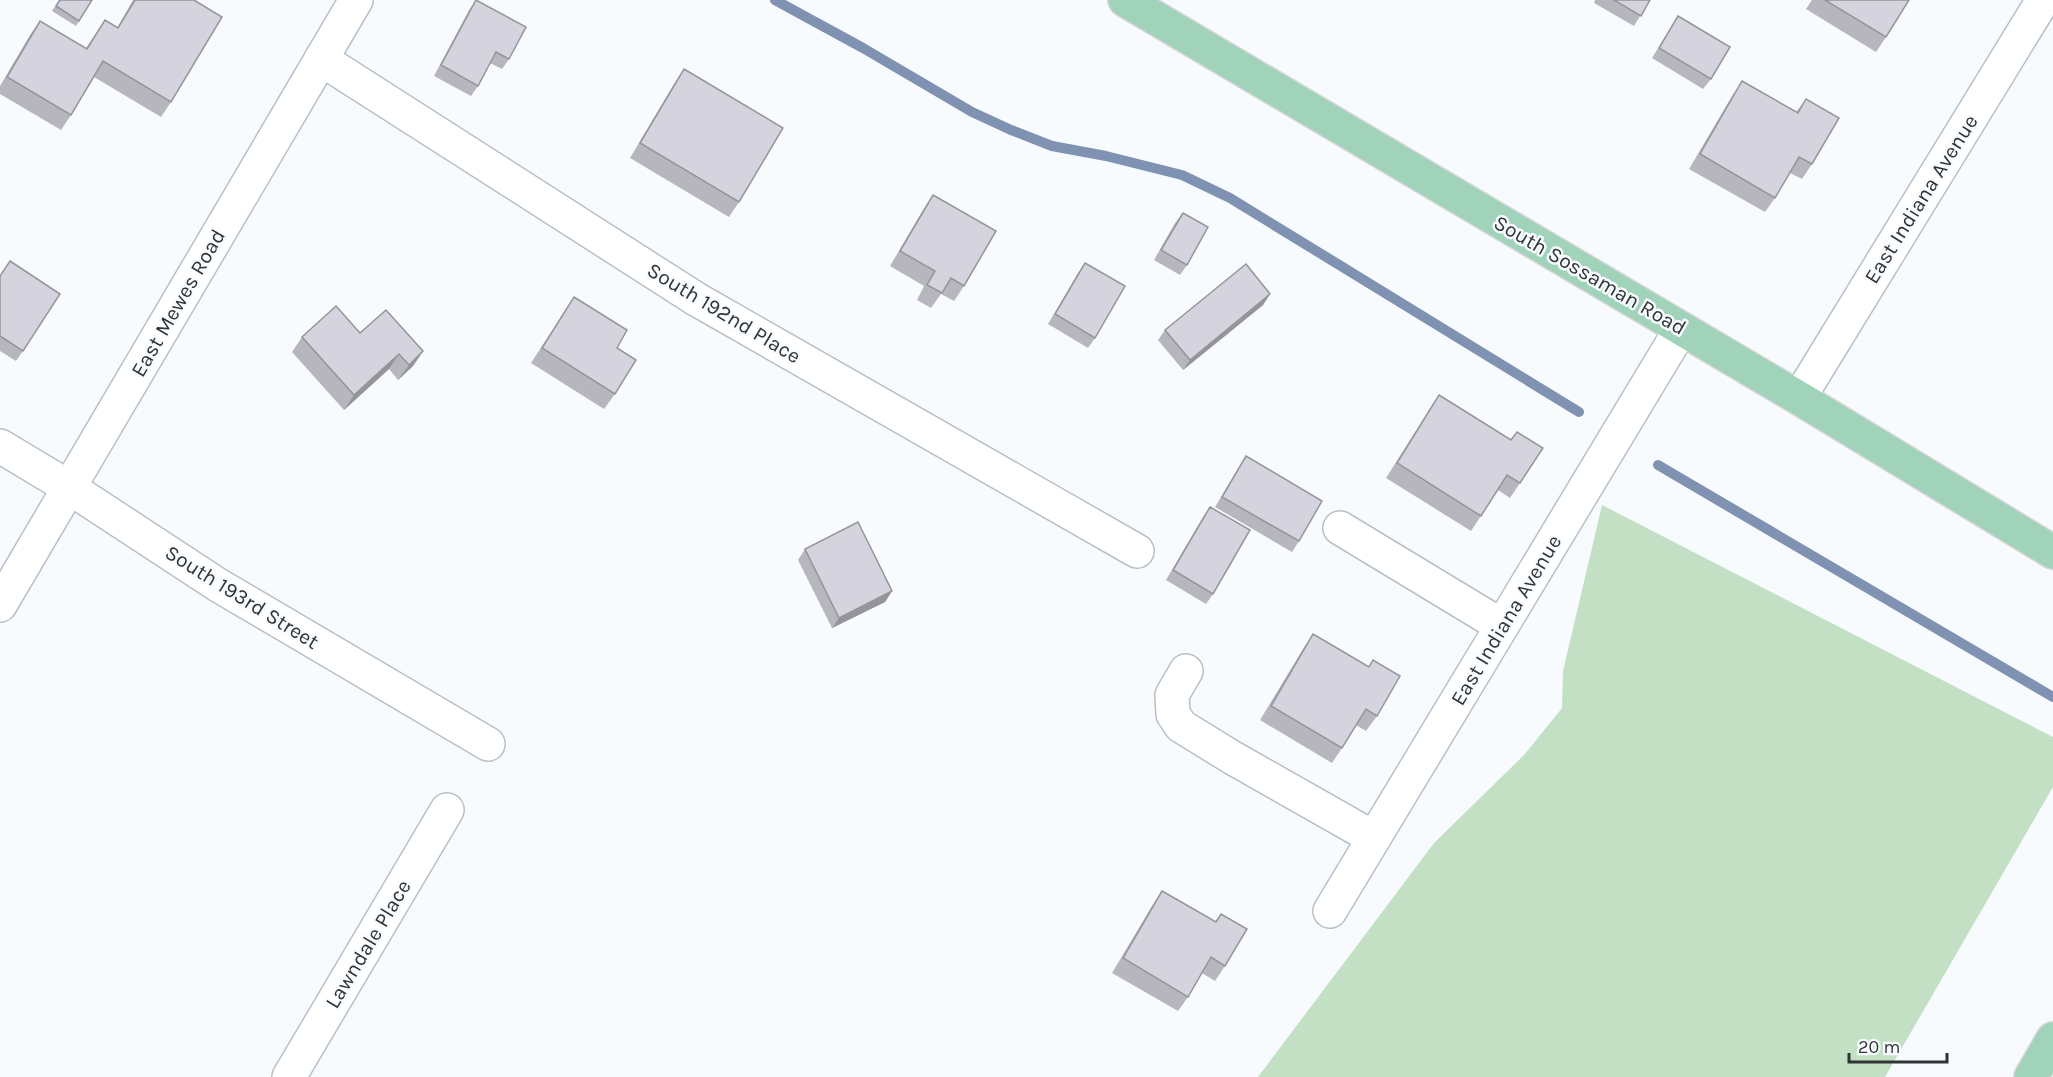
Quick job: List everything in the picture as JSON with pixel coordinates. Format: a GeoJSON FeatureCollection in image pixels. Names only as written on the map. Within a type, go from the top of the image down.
{"type":"FeatureCollection","features":[{"type":"Feature","properties":{"kind":"main road","name":"South Sossaman Road"},"geometry":{"type":"LineString","coordinates":[[1125,0],[1799,398],[2053,552]]}},
{"type":"Feature","properties":{"kind":"main road"},"geometry":{"type":"LineString","coordinates":[[2031,1077],[2053,1040]]}},
{"type":"Feature","properties":{"kind":"street","name":"East Mewes Road"},"geometry":{"type":"LineString","coordinates":[[0,605],[356,0]]}},
{"type":"Feature","properties":{"kind":"street","name":"East Indiana Avenue"},"geometry":{"type":"LineString","coordinates":[[1799,398],[2043,0]]}},
{"type":"Feature","properties":{"kind":"street","name":"South 192nd Place"},"geometry":{"type":"LineString","coordinates":[[321,59],[696,298],[1137,551]]}},
{"type":"Feature","properties":{"kind":"street","name":"East Indiana Avenue"},"geometry":{"type":"LineString","coordinates":[[1330,911],[1681,329]]}},
{"type":"Feature","properties":{"kind":"street","name":"South 193rd Street"},"geometry":{"type":"LineString","coordinates":[[0,446],[70,488],[218,585],[488,744]]}},
{"type":"Feature","properties":{"kind":"street"},"geometry":{"type":"LineString","coordinates":[[1340,528],[1502,626]]}},
{"type":"Feature","properties":{"kind":"street"},"geometry":{"type":"LineString","coordinates":[[1186,671],[1172,695],[1173,714],[1181,726],[1374,838]]}},
{"type":"Feature","properties":{"kind":"street","name":"Lawndale Place"},"geometry":{"type":"LineString","coordinates":[[289,1077],[447,810]]}},
{"type":"Feature","properties":{"kind":"green space"},"geometry":{"type":"Polygon","coordinates":[[[1602,505],[2053,737],[2053,787],[1885,1077],[1258,1077],[1434,843],[1524,755],[1562,708],[1563,671],[1602,505]]]}},
{"type":"Feature","properties":{"kind":"building"},"geometry":{"type":"Polygon","coordinates":[[[60,0],[92,0],[79,21],[56,6],[60,0]]]}},
{"type":"Feature","properties":{"kind":"building"},"geometry":{"type":"Polygon","coordinates":[[[135,0],[194,0],[222,17],[171,102],[103,61],[71,115],[7,77],[40,21],[87,49],[105,20],[118,28],[135,0]]]}},
{"type":"Feature","properties":{"kind":"building"},"geometry":{"type":"Polygon","coordinates":[[[476,0],[526,27],[509,59],[496,52],[478,86],[441,65],[476,0]]]}},
{"type":"Feature","properties":{"kind":"building"},"geometry":{"type":"Polygon","coordinates":[[[1614,0],[1650,0],[1641,16],[1614,0]]]}},
{"type":"Feature","properties":{"kind":"building"},"geometry":{"type":"Polygon","coordinates":[[[1825,0],[1909,0],[1886,37],[1825,0]]]}},
{"type":"Feature","properties":{"kind":"building"},"geometry":{"type":"Polygon","coordinates":[[[1678,16],[1730,47],[1711,79],[1659,48],[1678,16]]]}},
{"type":"Feature","properties":{"kind":"building"},"geometry":{"type":"Polygon","coordinates":[[[684,69],[783,128],[739,202],[640,143],[684,69]]]}},
{"type":"Feature","properties":{"kind":"building"},"geometry":{"type":"Polygon","coordinates":[[[1742,81],[1798,113],[1806,99],[1839,118],[1812,164],[1799,157],[1775,198],[1700,154],[1742,81]]]}},
{"type":"Feature","properties":{"kind":"building"},"geometry":{"type":"Polygon","coordinates":[[[933,195],[996,231],[964,286],[951,278],[942,293],[927,285],[935,271],[900,251],[933,195]]]}},
{"type":"Feature","properties":{"kind":"building"},"geometry":{"type":"Polygon","coordinates":[[[1183,213],[1208,227],[1187,265],[1161,250],[1183,213]]]}},
{"type":"Feature","properties":{"kind":"building"},"geometry":{"type":"Polygon","coordinates":[[[10,261],[60,294],[23,351],[0,336],[0,276],[10,261]]]}},
{"type":"Feature","properties":{"kind":"building"},"geometry":{"type":"Polygon","coordinates":[[[1085,263],[1125,286],[1095,338],[1055,314],[1085,263]]]}},
{"type":"Feature","properties":{"kind":"building"},"geometry":{"type":"Polygon","coordinates":[[[1246,264],[1270,294],[1190,360],[1165,330],[1246,264]]]}},
{"type":"Feature","properties":{"kind":"building"},"geometry":{"type":"Polygon","coordinates":[[[574,297],[627,330],[617,348],[636,360],[615,394],[542,348],[574,297]]]}},
{"type":"Feature","properties":{"kind":"building"},"geometry":{"type":"Polygon","coordinates":[[[336,306],[360,333],[386,310],[423,351],[409,365],[399,354],[354,395],[302,337],[336,306]]]}},
{"type":"Feature","properties":{"kind":"building"},"geometry":{"type":"Polygon","coordinates":[[[1439,395],[1511,440],[1517,432],[1543,448],[1520,483],[1507,475],[1481,516],[1397,463],[1439,395]]]}},
{"type":"Feature","properties":{"kind":"building"},"geometry":{"type":"Polygon","coordinates":[[[1246,456],[1322,501],[1299,541],[1222,497],[1246,456]]]}},
{"type":"Feature","properties":{"kind":"building"},"geometry":{"type":"Polygon","coordinates":[[[1210,507],[1250,530],[1213,594],[1173,570],[1210,507]]]}},
{"type":"Feature","properties":{"kind":"building"},"geometry":{"type":"Polygon","coordinates":[[[858,522],[892,591],[839,618],[805,549],[858,522]]]}},
{"type":"Feature","properties":{"kind":"building"},"geometry":{"type":"Polygon","coordinates":[[[1313,634],[1369,667],[1373,660],[1400,676],[1377,716],[1366,709],[1342,748],[1271,706],[1313,634]]]}},
{"type":"Feature","properties":{"kind":"building"},"geometry":{"type":"Polygon","coordinates":[[[1162,891],[1216,922],[1221,914],[1247,929],[1225,966],[1211,957],[1188,997],[1123,958],[1162,891]]]}},
{"type":"Feature","properties":{"kind":"waterway"},"geometry":{"type":"LineString","coordinates":[[775,0],[972,112],[1011,130],[1052,146],[1106,156],[1182,175],[1230,198],[1579,412]]}},
{"type":"Feature","properties":{"kind":"waterway"},"geometry":{"type":"LineString","coordinates":[[1658,465],[2053,697]]}}]}
